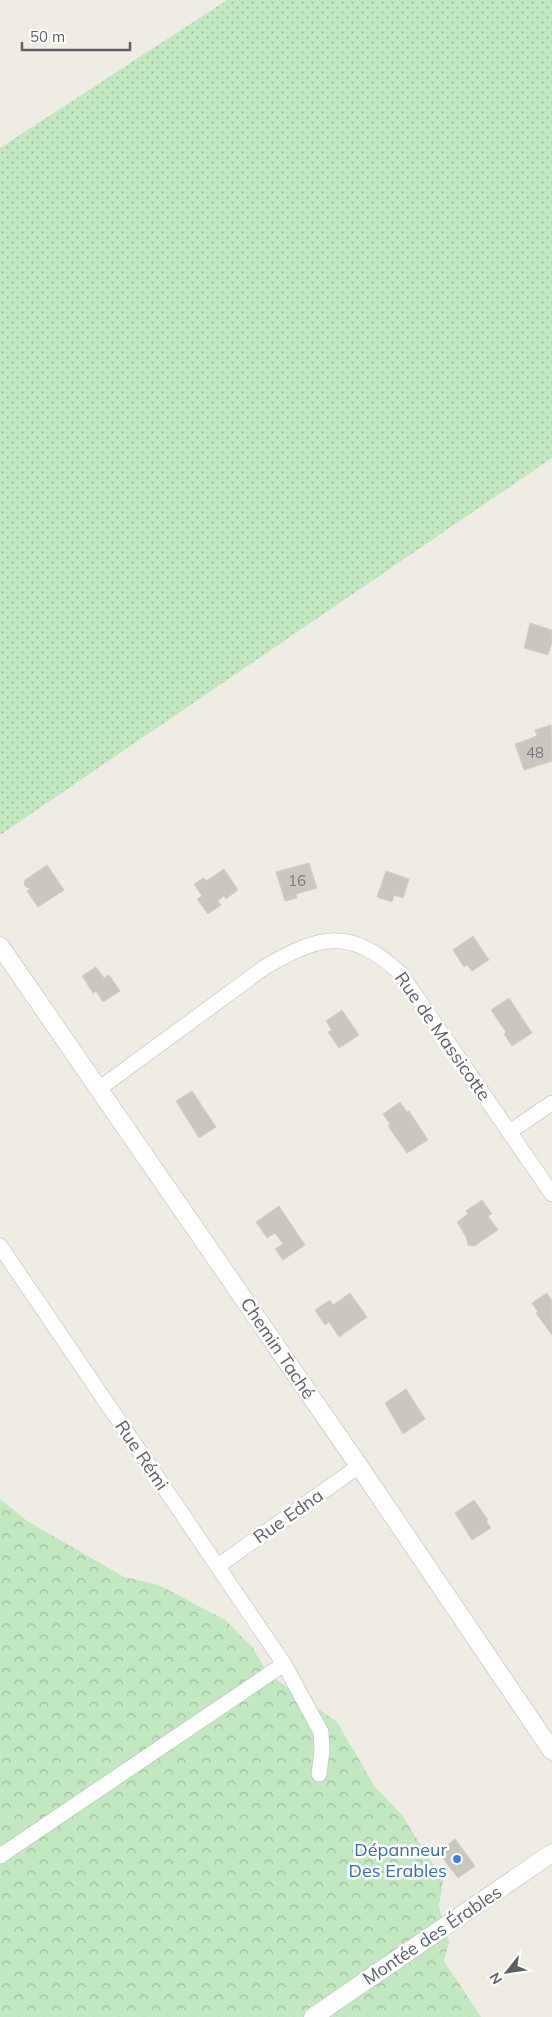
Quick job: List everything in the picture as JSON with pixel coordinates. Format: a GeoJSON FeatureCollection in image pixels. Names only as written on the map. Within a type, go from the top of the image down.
{"type":"FeatureCollection","features":[{"type":"Feature","properties":{"kind":"street","name":"Rue de Massicotte"},"geometry":{"type":"LineString","coordinates":[[100,1088],[266,967],[291,952],[318,942],[342,941],[370,949],[400,973],[552,1194]]}},
{"type":"Feature","properties":{"kind":"street","name":"Chemin Taché"},"geometry":{"type":"LineString","coordinates":[[1,951],[100,1088],[552,1751]]}},
{"type":"Feature","properties":{"kind":"street"},"geometry":{"type":"LineString","coordinates":[[509,1132],[552,1103]]}},
{"type":"Feature","properties":{"kind":"street","name":"Rue Rémi"},"geometry":{"type":"LineString","coordinates":[[0,1246],[284,1664],[320,1732],[322,1750],[318,1774]]}},
{"type":"Feature","properties":{"kind":"street","name":"Rue Edna"},"geometry":{"type":"LineString","coordinates":[[218,1566],[359,1466]]}},
{"type":"Feature","properties":{"kind":"street"},"geometry":{"type":"LineString","coordinates":[[0,1856],[284,1664]]}},
{"type":"Feature","properties":{"kind":"street","name":"Montée des Érables"},"geometry":{"type":"LineString","coordinates":[[313,2017],[552,1853]]}},
{"type":"Feature","properties":{"kind":"green space"},"geometry":{"type":"Polygon","coordinates":[[[227,0],[552,0],[552,458],[0,835],[0,148],[227,0]]]}},
{"type":"Feature","properties":{"kind":"green space"},"geometry":{"type":"Polygon","coordinates":[[[0,1499],[27,1521],[124,1577],[159,1585],[225,1620],[253,1648],[267,1673],[337,1722],[375,1787],[401,1814],[443,1880],[439,1907],[449,1942],[444,1961],[481,2017],[0,2017],[0,1499]]]}},
{"type":"Feature","properties":{"kind":"building"},"geometry":{"type":"Polygon","coordinates":[[[530,623],[552,630],[552,642],[548,655],[524,648],[530,623]]]}},
{"type":"Feature","properties":{"kind":"building"},"geometry":{"type":"Polygon","coordinates":[[[551,725],[552,761],[524,770],[515,744],[537,736],[535,730],[551,725]]]}},
{"type":"Feature","properties":{"kind":"building"},"geometry":{"type":"Polygon","coordinates":[[[309,863],[317,888],[296,894],[297,898],[285,901],[276,872],[309,863]]]}},
{"type":"Feature","properties":{"kind":"building"},"geometry":{"type":"Polygon","coordinates":[[[47,865],[64,890],[38,907],[27,891],[30,888],[24,884],[25,880],[47,865]]]}},
{"type":"Feature","properties":{"kind":"building"},"geometry":{"type":"Polygon","coordinates":[[[224,869],[238,890],[226,899],[224,896],[218,901],[221,905],[208,914],[197,899],[202,896],[194,884],[204,878],[206,881],[224,869]]]}},
{"type":"Feature","properties":{"kind":"building"},"geometry":{"type":"Polygon","coordinates":[[[386,871],[409,879],[403,898],[394,895],[392,902],[377,897],[386,871]]]}},
{"type":"Feature","properties":{"kind":"building"},"geometry":{"type":"Polygon","coordinates":[[[473,936],[489,960],[472,971],[467,965],[464,967],[453,950],[473,936]]]}},
{"type":"Feature","properties":{"kind":"building"},"geometry":{"type":"Polygon","coordinates":[[[96,967],[104,978],[109,975],[120,991],[103,1002],[96,991],[93,993],[82,976],[96,967]]]}},
{"type":"Feature","properties":{"kind":"building"},"geometry":{"type":"Polygon","coordinates":[[[509,998],[532,1033],[512,1046],[504,1034],[506,1032],[491,1010],[509,998]]]}},
{"type":"Feature","properties":{"kind":"building"},"geometry":{"type":"Polygon","coordinates":[[[342,1010],[359,1035],[339,1048],[328,1032],[332,1030],[326,1021],[342,1010]]]}},
{"type":"Feature","properties":{"kind":"building"},"geometry":{"type":"Polygon","coordinates":[[[192,1091],[216,1127],[199,1138],[176,1101],[192,1091]]]}},
{"type":"Feature","properties":{"kind":"building"},"geometry":{"type":"Polygon","coordinates":[[[400,1102],[407,1112],[409,1111],[428,1140],[407,1153],[388,1126],[390,1124],[383,1114],[400,1102]]]}},
{"type":"Feature","properties":{"kind":"building"},"geometry":{"type":"Polygon","coordinates":[[[482,1200],[492,1214],[488,1216],[498,1230],[474,1246],[468,1245],[466,1237],[457,1222],[468,1214],[466,1211],[482,1200]]]}},
{"type":"Feature","properties":{"kind":"building"},"geometry":{"type":"Polygon","coordinates":[[[279,1206],[305,1245],[283,1260],[275,1249],[283,1244],[275,1233],[267,1238],[256,1222],[279,1206]]]}},
{"type":"Feature","properties":{"kind":"building"},"geometry":{"type":"Polygon","coordinates":[[[350,1293],[367,1317],[339,1337],[329,1322],[325,1325],[315,1310],[330,1300],[333,1305],[350,1293]]]}},
{"type":"Feature","properties":{"kind":"building"},"geometry":{"type":"Polygon","coordinates":[[[547,1293],[552,1301],[552,1335],[536,1313],[538,1312],[532,1303],[547,1293]]]}},
{"type":"Feature","properties":{"kind":"building"},"geometry":{"type":"Polygon","coordinates":[[[406,1389],[425,1419],[403,1434],[385,1403],[406,1389]]]}},
{"type":"Feature","properties":{"kind":"building"},"geometry":{"type":"Polygon","coordinates":[[[474,1500],[488,1520],[486,1521],[491,1528],[472,1540],[455,1513],[474,1500]]]}},
{"type":"Feature","properties":{"kind":"building","name":"Dépanneur Des Erables"},"geometry":{"type":"Polygon","coordinates":[[[455,1839],[475,1866],[458,1878],[438,1852],[455,1839]]]}},
{"type":"Feature","properties":{"kind":"place","name":"Dépanneur Des Erables"},"geometry":{"type":"Point","coordinates":[457,1859]}}]}
